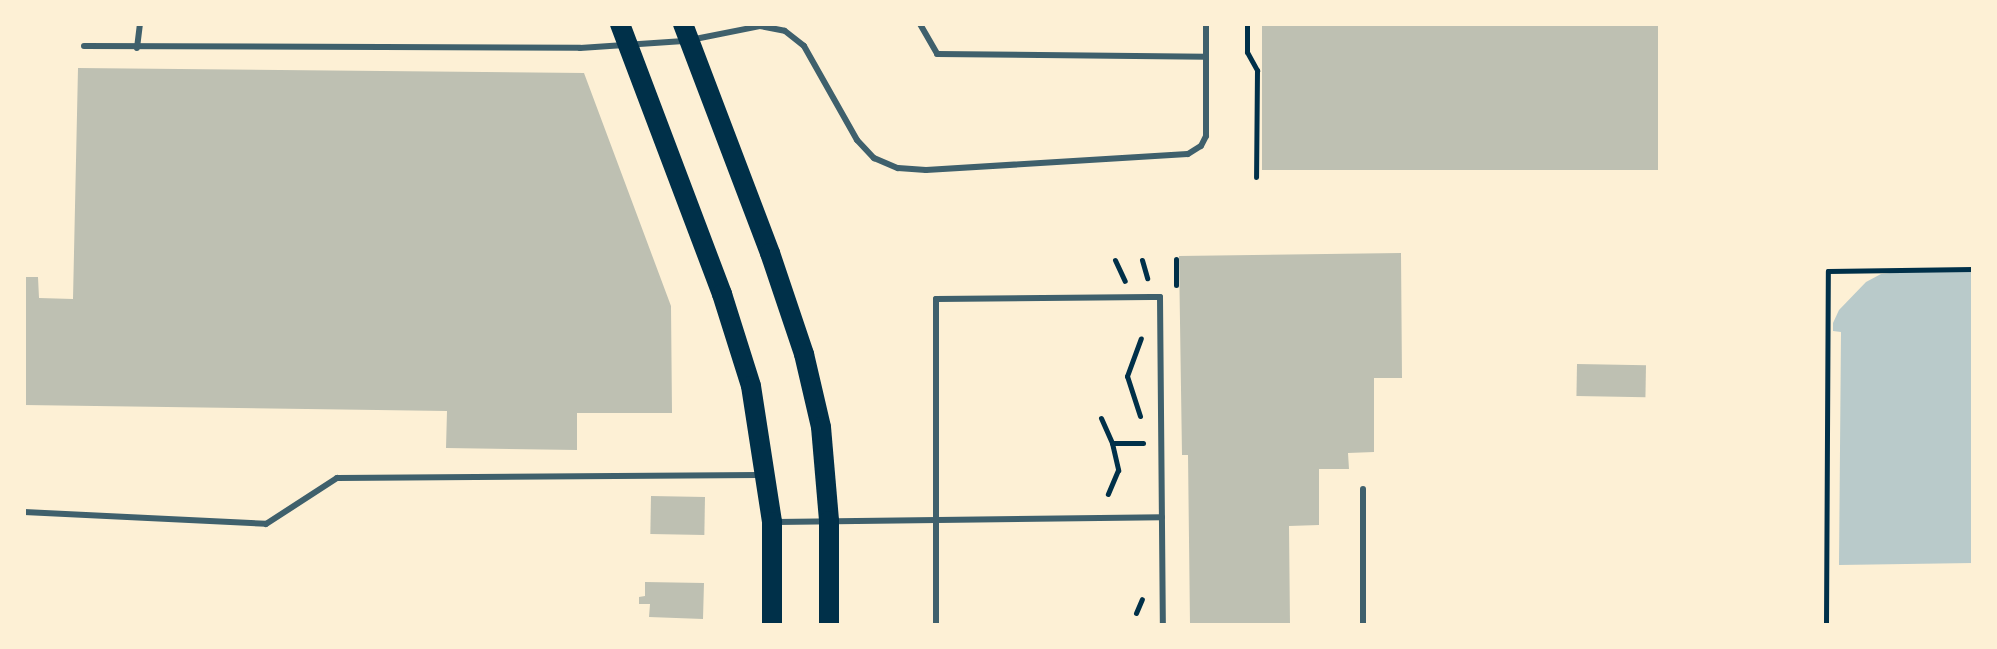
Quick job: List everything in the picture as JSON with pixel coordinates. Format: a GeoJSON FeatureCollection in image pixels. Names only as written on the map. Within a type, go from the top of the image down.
{"type":"FeatureCollection","features":[{"type":"Feature","properties":{"kind":"main road"},"geometry":{"type":"LineString","coordinates":[[620,24],[722,294],[751,386],[772,522],[772,625]]}},
{"type":"Feature","properties":{"kind":"main road"},"geometry":{"type":"LineString","coordinates":[[686,32],[770,253],[804,354],[821,427],[829,521],[829,625]]}},
{"type":"Feature","properties":{"kind":"lane"},"geometry":{"type":"LineString","coordinates":[[137,48],[140,24]]}},
{"type":"Feature","properties":{"kind":"lane"},"geometry":{"type":"LineString","coordinates":[[920,24],[937,54],[1206,57]]}},
{"type":"Feature","properties":{"kind":"lane"},"geometry":{"type":"LineString","coordinates":[[84,46],[629,46],[686,32],[760,26],[785,31],[804,46],[857,140],[874,158],[898,168],[926,170],[1188,154],[1201,146],[1206,136],[1206,24]]}},
{"type":"Feature","properties":{"kind":"lane"},"geometry":{"type":"LineString","coordinates":[[936,625],[936,299],[1160,297],[1163,625]]}},
{"type":"Feature","properties":{"kind":"lane"},"geometry":{"type":"LineString","coordinates":[[24,512],[266,524],[337,478],[767,475]]}},
{"type":"Feature","properties":{"kind":"lane"},"geometry":{"type":"LineString","coordinates":[[1363,489],[1363,625]]}},
{"type":"Feature","properties":{"kind":"lane"},"geometry":{"type":"LineString","coordinates":[[772,522],[1162,517]]}},
{"type":"Feature","properties":{"kind":"path"},"geometry":{"type":"LineString","coordinates":[[1247,24],[1247,52],[1257,70],[1256,177]]}},
{"type":"Feature","properties":{"kind":"path"},"geometry":{"type":"LineString","coordinates":[[1826,625],[1828,271],[1973,269]]}},
{"type":"Feature","properties":{"kind":"path"},"geometry":{"type":"LineString","coordinates":[[1101,418],[1112,443],[1118,470],[1108,494]]}},
{"type":"Feature","properties":{"kind":"shaded area"},"geometry":{"type":"Polygon","coordinates":[[[1973,272],[1973,563],[1839,565],[1841,332],[1833,331],[1833,323],[1839,310],[1866,282],[1881,274],[1973,272]]]}},
{"type":"Feature","properties":{"kind":"building"},"geometry":{"type":"Polygon","coordinates":[[[1262,24],[1658,24],[1658,170],[1262,170],[1262,24]]]}},
{"type":"Feature","properties":{"kind":"building"},"geometry":{"type":"Polygon","coordinates":[[[78,68],[584,73],[671,306],[672,413],[577,413],[577,450],[446,448],[447,411],[24,405],[24,277],[38,277],[39,298],[73,299],[78,68]]]}},
{"type":"Feature","properties":{"kind":"building"},"geometry":{"type":"Polygon","coordinates":[[[1401,253],[1402,378],[1374,378],[1374,452],[1348,453],[1349,469],[1319,469],[1319,525],[1289,526],[1290,625],[1190,625],[1188,455],[1182,455],[1179,256],[1401,253]]]}},
{"type":"Feature","properties":{"kind":"building"},"geometry":{"type":"Polygon","coordinates":[[[1577,364],[1646,365],[1645,397],[1576,396],[1577,364]]]}},
{"type":"Feature","properties":{"kind":"building"},"geometry":{"type":"Polygon","coordinates":[[[651,496],[705,497],[704,535],[650,534],[651,496]]]}},
{"type":"Feature","properties":{"kind":"building"},"geometry":{"type":"Polygon","coordinates":[[[645,582],[704,583],[703,619],[649,617],[650,604],[639,604],[639,597],[645,596],[645,582]]]}}]}
